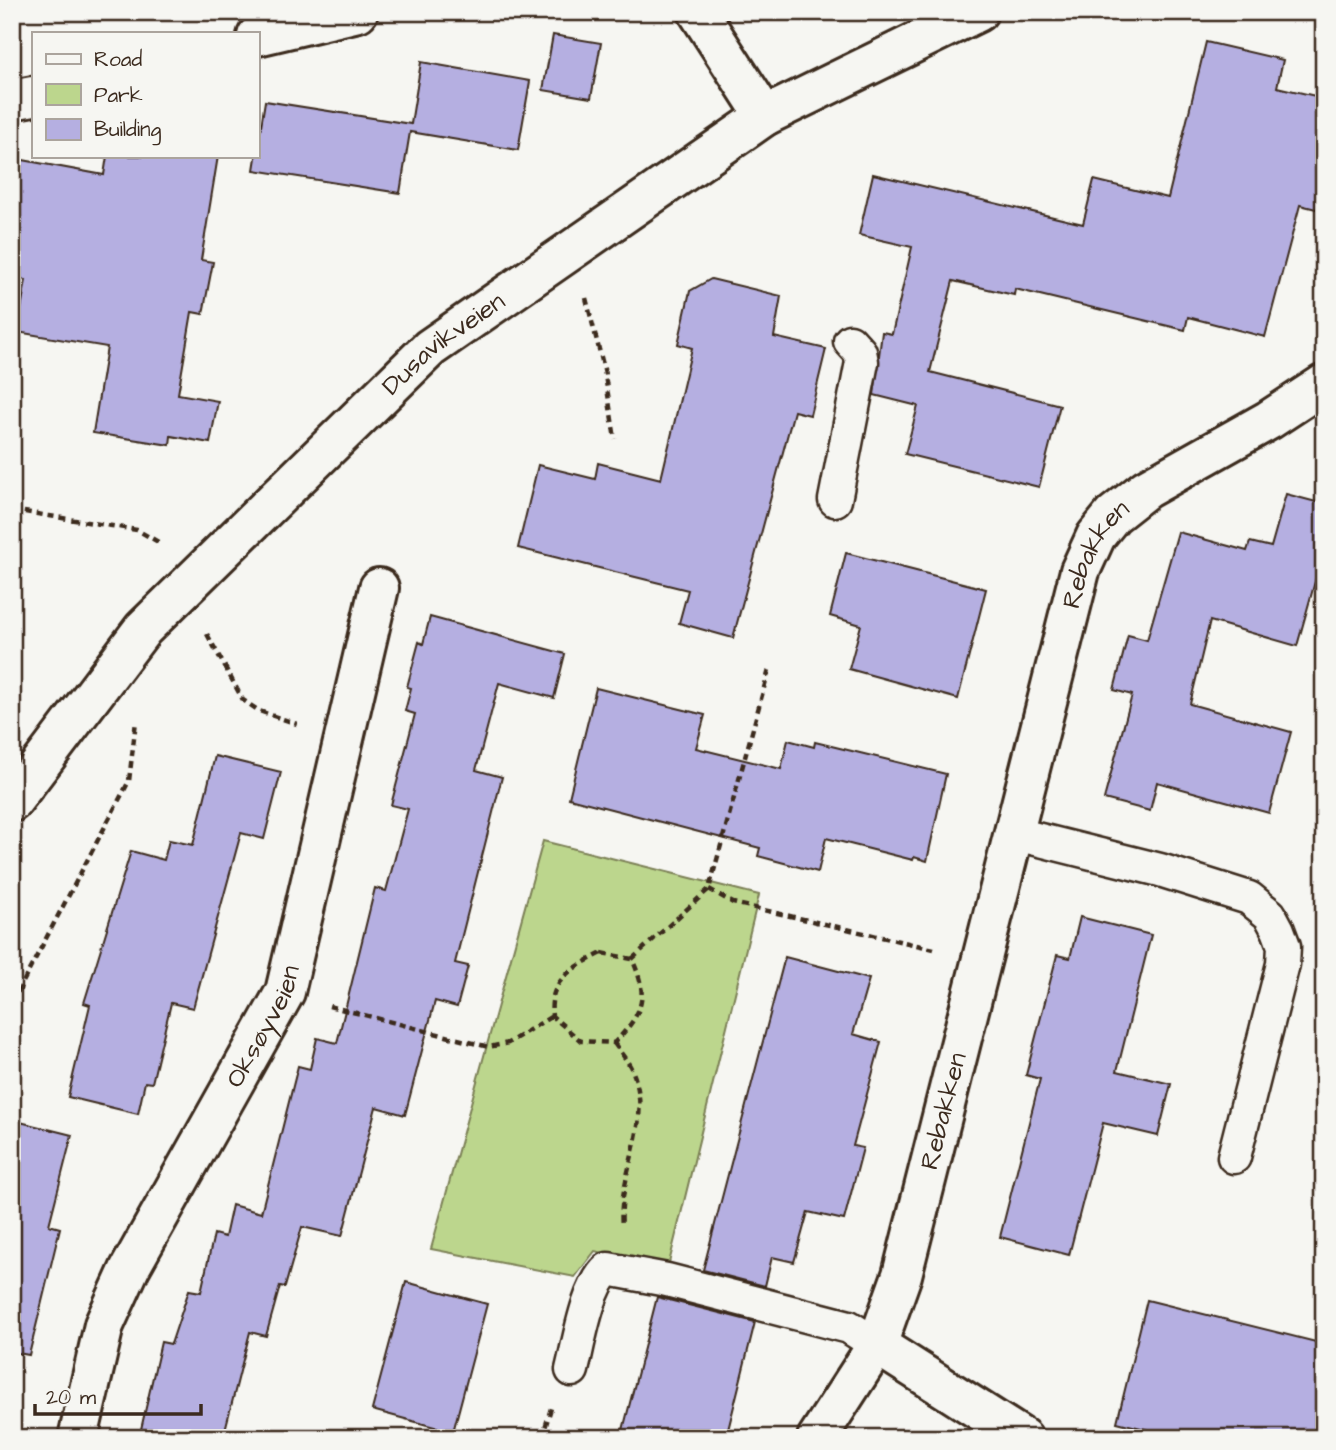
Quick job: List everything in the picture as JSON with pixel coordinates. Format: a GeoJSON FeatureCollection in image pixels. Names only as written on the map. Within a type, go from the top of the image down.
{"type":"FeatureCollection","features":[{"type":"Feature","properties":{"kind":"street"},"geometry":{"type":"LineString","coordinates":[[259,36],[358,12]]}},
{"type":"Feature","properties":{"kind":"street"},"geometry":{"type":"LineString","coordinates":[[698,12],[765,116]]}},
{"type":"Feature","properties":{"kind":"street","name":"Dusavikveien"},"geometry":{"type":"LineString","coordinates":[[12,802],[143,629],[430,348],[765,116],[978,12]]}},
{"type":"Feature","properties":{"kind":"street"},"geometry":{"type":"LineString","coordinates":[[12,100],[32,96]]}},
{"type":"Feature","properties":{"kind":"street","name":"Rebakken"},"geometry":{"type":"LineString","coordinates":[[817,1438],[877,1345],[902,1275],[1080,571],[1096,536],[1113,515],[1146,489],[1269,420],[1324,384]]}},
{"type":"Feature","properties":{"kind":"street","name":"Oksøyveien"},"geometry":{"type":"LineString","coordinates":[[78,1438],[104,1325],[130,1268],[285,992],[379,588]]}},
{"type":"Feature","properties":{"kind":"street"},"geometry":{"type":"LineString","coordinates":[[877,1345],[1023,1438]]}},
{"type":"Feature","properties":{"kind":"lane"},"geometry":{"type":"LineString","coordinates":[[835,500],[862,362],[860,352],[850,341]]}},
{"type":"Feature","properties":{"kind":"lane"},"geometry":{"type":"LineString","coordinates":[[1012,833],[1211,885],[1249,898],[1270,915],[1284,946],[1283,964],[1234,1157]]}},
{"type":"Feature","properties":{"kind":"lane"},"geometry":{"type":"LineString","coordinates":[[572,1370],[601,1275],[608,1269],[618,1269],[849,1327],[877,1345]]}},
{"type":"Feature","properties":{"kind":"path"},"geometry":{"type":"LineString","coordinates":[[583,291],[604,369],[615,439]]}},
{"type":"Feature","properties":{"kind":"path"},"geometry":{"type":"LineString","coordinates":[[12,510],[137,530],[161,544]]}},
{"type":"Feature","properties":{"kind":"path"},"geometry":{"type":"LineString","coordinates":[[204,623],[209,640],[243,700],[258,711],[345,736]]}},
{"type":"Feature","properties":{"kind":"path"},"geometry":{"type":"LineString","coordinates":[[632,960],[709,889],[770,666]]}},
{"type":"Feature","properties":{"kind":"path"},"geometry":{"type":"LineString","coordinates":[[12,1003],[129,781],[137,719]]}},
{"type":"Feature","properties":{"kind":"path"},"geometry":{"type":"LineString","coordinates":[[709,889],[733,902],[855,933],[980,959]]}},
{"type":"Feature","properties":{"kind":"path"},"geometry":{"type":"LineString","coordinates":[[602,953],[632,960],[642,980],[642,1000],[636,1020],[614,1043],[581,1041],[552,1016],[550,1001],[566,971],[602,953]]}},
{"type":"Feature","properties":{"kind":"path"},"geometry":{"type":"LineString","coordinates":[[285,992],[489,1047],[508,1043],[552,1016]]}},
{"type":"Feature","properties":{"kind":"path"},"geometry":{"type":"LineString","coordinates":[[614,1043],[633,1071],[640,1106],[637,1135],[620,1206],[623,1235],[618,1269]]}},
{"type":"Feature","properties":{"kind":"green space"},"geometry":{"type":"Polygon","coordinates":[[[543,841],[759,895],[668,1267],[595,1251],[575,1277],[431,1249],[543,841]]]}},
{"type":"Feature","properties":{"kind":"building"},"geometry":{"type":"Polygon","coordinates":[[[553,35],[601,43],[591,98],[543,90],[553,35]]]}},
{"type":"Feature","properties":{"kind":"building"},"geometry":{"type":"Polygon","coordinates":[[[1206,42],[1283,60],[1277,87],[1324,98],[1324,211],[1300,205],[1265,337],[1188,317],[1185,330],[1015,289],[1014,295],[953,281],[930,372],[1060,405],[1039,487],[905,454],[918,406],[874,395],[882,332],[892,334],[912,247],[859,235],[873,174],[1083,224],[1094,180],[1168,198],[1206,42]]]}},
{"type":"Feature","properties":{"kind":"building"},"geometry":{"type":"Polygon","coordinates":[[[421,62],[530,81],[518,150],[410,132],[400,193],[254,170],[256,158],[259,158],[265,101],[411,124],[421,62]]]}},
{"type":"Feature","properties":{"kind":"building"},"geometry":{"type":"Polygon","coordinates":[[[12,158],[104,175],[107,158],[218,158],[201,260],[213,262],[203,314],[192,312],[178,394],[218,401],[210,443],[171,436],[170,445],[93,433],[107,347],[17,332],[26,280],[12,277],[12,158]]]}},
{"type":"Feature","properties":{"kind":"building"},"geometry":{"type":"Polygon","coordinates":[[[711,279],[781,296],[774,337],[826,349],[810,415],[794,411],[733,638],[679,623],[688,590],[518,548],[538,465],[595,479],[598,463],[661,479],[692,348],[678,344],[690,291],[711,279]]]}},
{"type":"Feature","properties":{"kind":"building"},"geometry":{"type":"Polygon","coordinates":[[[1286,494],[1324,504],[1324,580],[1316,578],[1297,646],[1210,621],[1190,704],[1291,732],[1269,813],[1157,782],[1150,811],[1104,799],[1132,695],[1114,690],[1128,635],[1147,640],[1178,532],[1247,551],[1250,542],[1271,547],[1286,494]]]}},
{"type":"Feature","properties":{"kind":"building"},"geometry":{"type":"Polygon","coordinates":[[[846,553],[986,589],[958,699],[849,669],[861,625],[830,616],[846,553]]]}},
{"type":"Feature","properties":{"kind":"building"},"geometry":{"type":"Polygon","coordinates":[[[430,617],[565,654],[554,698],[499,683],[476,770],[502,777],[455,963],[468,966],[457,1007],[435,1001],[405,1115],[376,1107],[342,1236],[302,1227],[285,1287],[280,1286],[266,1336],[250,1332],[223,1438],[139,1438],[161,1342],[171,1344],[189,1290],[201,1292],[214,1234],[225,1237],[232,1205],[261,1213],[298,1066],[310,1069],[317,1038],[337,1043],[375,888],[386,891],[408,809],[391,805],[415,714],[405,711],[411,688],[407,687],[419,642],[423,644],[430,617]]]}},
{"type":"Feature","properties":{"kind":"building"},"geometry":{"type":"Polygon","coordinates":[[[596,688],[705,715],[696,748],[781,769],[788,740],[814,747],[815,742],[946,774],[927,861],[914,857],[913,860],[826,838],[818,872],[758,856],[760,848],[569,798],[596,688]]]}},
{"type":"Feature","properties":{"kind":"building"},"geometry":{"type":"Polygon","coordinates":[[[215,756],[281,772],[264,839],[241,833],[193,1008],[171,1003],[152,1083],[145,1082],[138,1114],[68,1097],[90,1005],[84,1003],[131,851],[164,860],[169,840],[193,845],[215,756]]]}},
{"type":"Feature","properties":{"kind":"building"},"geometry":{"type":"Polygon","coordinates":[[[1080,917],[1151,935],[1117,1071],[1171,1084],[1158,1136],[1103,1123],[1069,1255],[1000,1237],[1040,1079],[1026,1075],[1057,955],[1070,958],[1080,917]]]}},
{"type":"Feature","properties":{"kind":"building"},"geometry":{"type":"Polygon","coordinates":[[[785,957],[869,979],[853,1034],[881,1042],[853,1146],[863,1148],[844,1220],[808,1212],[794,1262],[772,1257],[765,1286],[703,1270],[785,957]]]}},
{"type":"Feature","properties":{"kind":"building"},"geometry":{"type":"Polygon","coordinates":[[[12,1120],[72,1135],[49,1225],[60,1228],[29,1355],[12,1352],[12,1120]]]}},
{"type":"Feature","properties":{"kind":"building"},"geometry":{"type":"Polygon","coordinates":[[[406,1282],[487,1304],[453,1432],[372,1410],[406,1282]]]}},
{"type":"Feature","properties":{"kind":"building"},"geometry":{"type":"Polygon","coordinates":[[[657,1297],[755,1322],[726,1438],[621,1438],[657,1297]]]}},
{"type":"Feature","properties":{"kind":"building"},"geometry":{"type":"Polygon","coordinates":[[[1147,1300],[1324,1344],[1324,1438],[1181,1438],[1117,1422],[1147,1300]]]}}]}
